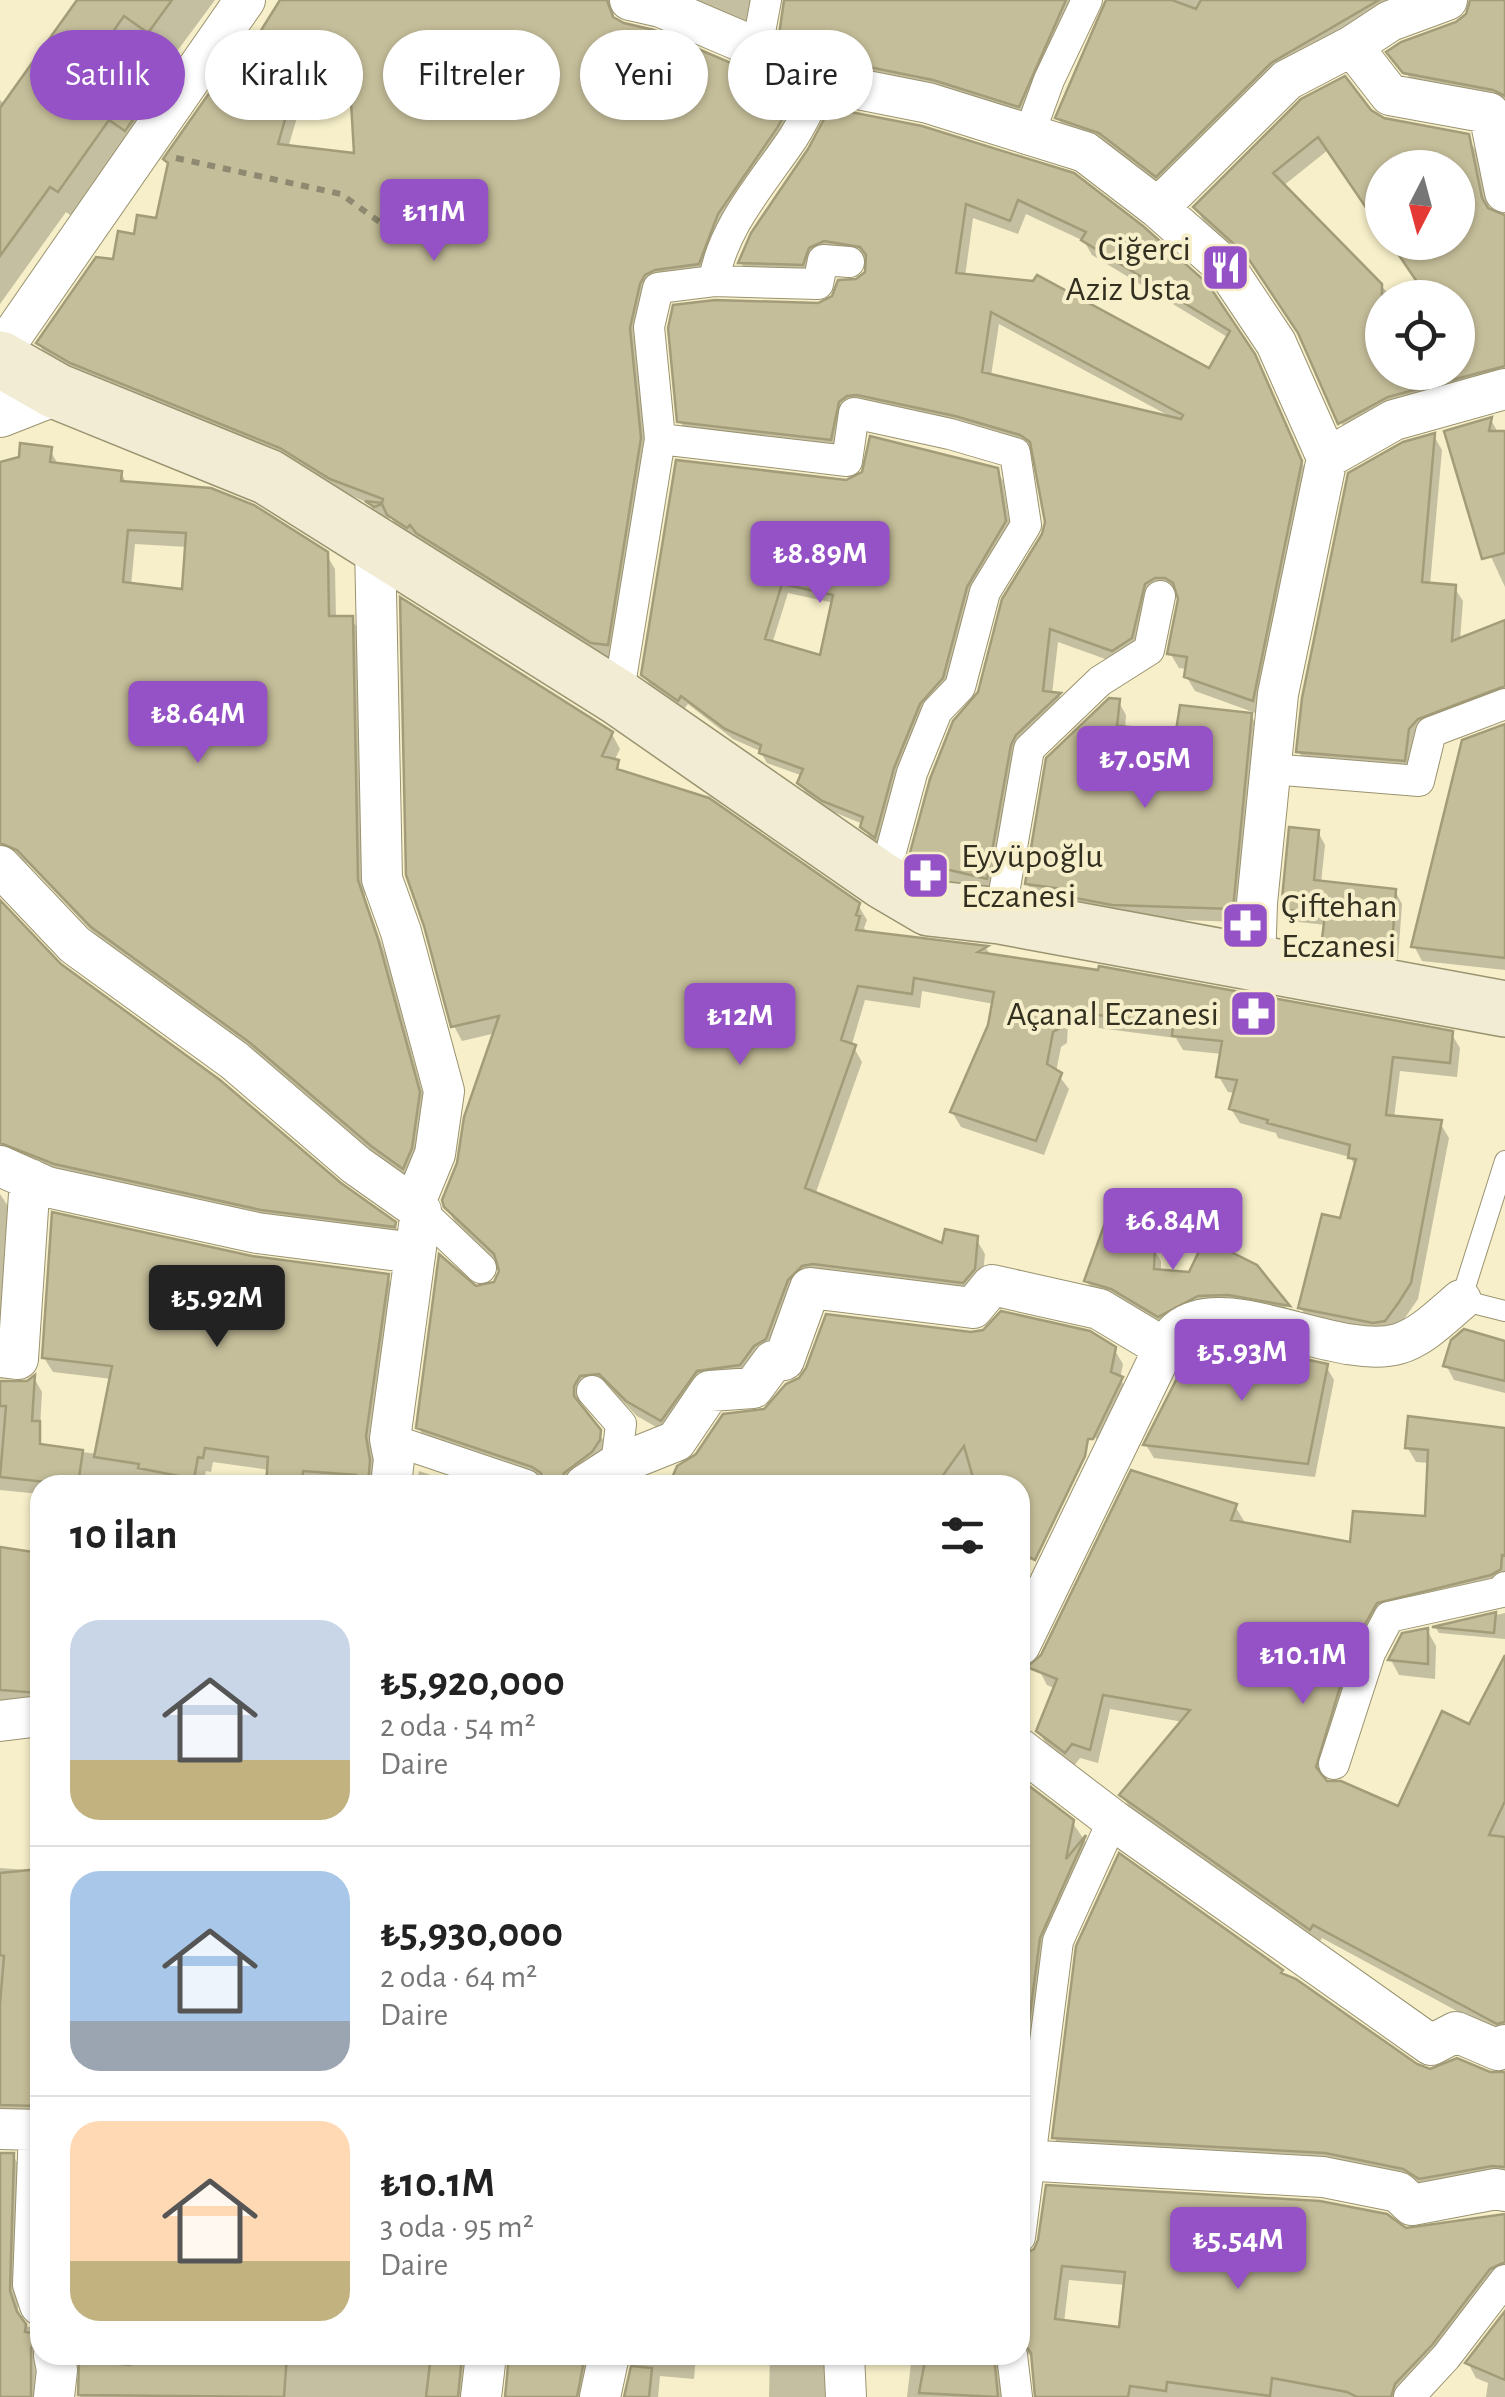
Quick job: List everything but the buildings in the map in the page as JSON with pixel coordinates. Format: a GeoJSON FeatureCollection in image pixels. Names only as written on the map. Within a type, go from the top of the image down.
{"type":"FeatureCollection","features":[{"type":"Feature","properties":{"kind":"main road"},"geometry":{"type":"LineString","coordinates":[[0,356],[56,391],[268,478],[618,697],[883,880],[930,908],[1000,916],[1505,1009]]}},
{"type":"Feature","properties":{"kind":"street"},"geometry":{"type":"LineString","coordinates":[[0,356],[245,0]]}},
{"type":"Feature","properties":{"kind":"street"},"geometry":{"type":"LineString","coordinates":[[760,30],[766,0]]}},
{"type":"Feature","properties":{"kind":"street"},"geometry":{"type":"LineString","coordinates":[[1028,135],[1087,0]]}},
{"type":"Feature","properties":{"kind":"street"},"geometry":{"type":"LineString","coordinates":[[1158,208],[1287,80],[1352,46],[1385,11],[1447,0]]}},
{"type":"Feature","properties":{"kind":"street"},"geometry":{"type":"LineString","coordinates":[[652,2],[728,35]]}},
{"type":"Feature","properties":{"kind":"street"},"geometry":{"type":"LineString","coordinates":[[1352,46],[1390,94],[1489,114],[1505,192]]}},
{"type":"Feature","properties":{"kind":"street"},"geometry":{"type":"LineString","coordinates":[[873,92],[928,103],[1085,152],[1158,208],[1226,268],[1276,343],[1327,458],[1278,694],[1255,963]]}},
{"type":"Feature","properties":{"kind":"street"},"geometry":{"type":"LineString","coordinates":[[714,281],[718,260],[751,196],[803,120]]}},
{"type":"Feature","properties":{"kind":"street"},"geometry":{"type":"LineString","coordinates":[[618,697],[660,438],[649,327],[658,288],[714,281],[818,284],[823,260],[848,262]]}},
{"type":"Feature","properties":{"kind":"street"},"geometry":{"type":"LineString","coordinates":[[1327,458],[1394,420],[1505,389]]}},
{"type":"Feature","properties":{"kind":"street"},"geometry":{"type":"LineString","coordinates":[[0,413],[56,391]]}},
{"type":"Feature","properties":{"kind":"street"},"geometry":{"type":"LineString","coordinates":[[660,438],[847,461],[854,413],[1015,453],[1026,525],[984,592],[960,687],[937,711],[912,772],[883,880]]}},
{"type":"Feature","properties":{"kind":"street"},"geometry":{"type":"LineString","coordinates":[[374,545],[382,879],[401,932],[444,1091],[436,1154],[417,1208],[415,1253],[390,1439],[392,1475]]}},
{"type":"Feature","properties":{"kind":"street"},"geometry":{"type":"LineString","coordinates":[[1000,916],[1030,749],[1100,681],[1149,650],[1160,596]]}},
{"type":"Feature","properties":{"kind":"street"},"geometry":{"type":"LineString","coordinates":[[1270,769],[1419,781],[1431,732],[1505,704]]}},
{"type":"Feature","properties":{"kind":"street"},"geometry":{"type":"LineString","coordinates":[[0,866],[75,945],[235,1061],[356,1165],[417,1208],[480,1268]]}},
{"type":"Feature","properties":{"kind":"street"},"geometry":{"type":"LineString","coordinates":[[0,1357],[18,1359],[15,1172],[47,1186],[257,1233],[415,1253]]}},
{"type":"Feature","properties":{"kind":"street"},"geometry":{"type":"LineString","coordinates":[[616,1475],[676,1441],[710,1391],[753,1388],[773,1361],[784,1360],[810,1288],[973,1308],[992,1285],[1099,1308],[1164,1348]]}},
{"type":"Feature","properties":{"kind":"street"},"geometry":{"type":"LineString","coordinates":[[1030,1625],[1164,1348],[1180,1328],[1204,1320],[1231,1318],[1353,1346],[1397,1344],[1432,1326],[1461,1300]]}},
{"type":"Feature","properties":{"kind":"street"},"geometry":{"type":"LineString","coordinates":[[592,1391],[621,1424],[612,1475]]}},
{"type":"Feature","properties":{"kind":"street"},"geometry":{"type":"LineString","coordinates":[[390,1439],[496,1475]]}},
{"type":"Feature","properties":{"kind":"street"},"geometry":{"type":"LineString","coordinates":[[1334,1764],[1370,1652],[1389,1617],[1502,1592],[1505,1586]]}},
{"type":"Feature","properties":{"kind":"street"},"geometry":{"type":"LineString","coordinates":[[0,1722],[30,1718]]}},
{"type":"Feature","properties":{"kind":"street"},"geometry":{"type":"LineString","coordinates":[[1030,1757],[1113,1820],[1432,2045],[1456,2032],[1498,2050],[1505,2045]]}},
{"type":"Feature","properties":{"kind":"street"},"geometry":{"type":"LineString","coordinates":[[1030,2133],[1058,1941],[1113,1820]]}},
{"type":"Feature","properties":{"kind":"street"},"geometry":{"type":"LineString","coordinates":[[0,2129],[30,2130]]}},
{"type":"Feature","properties":{"kind":"street"},"geometry":{"type":"LineString","coordinates":[[1030,2160],[1323,2177],[1398,2192],[1412,2205],[1496,2189],[1505,2192]]}},
{"type":"Feature","properties":{"kind":"street"},"geometry":{"type":"LineString","coordinates":[[24,2292],[30,2231]]}},
{"type":"Feature","properties":{"kind":"street"},"geometry":{"type":"LineString","coordinates":[[1409,2397],[1446,2357],[1505,2280]]}},
{"type":"Feature","properties":{"kind":"street"},"geometry":{"type":"LineString","coordinates":[[54,2397],[56,2365]]}},
{"type":"Feature","properties":{"kind":"street"},"geometry":{"type":"LineString","coordinates":[[481,2397],[485,2365]]}},
{"type":"Feature","properties":{"kind":"street"},"geometry":{"type":"LineString","coordinates":[[600,2397],[607,2365]]}},
{"type":"Feature","properties":{"kind":"street"},"geometry":{"type":"LineString","coordinates":[[844,2365],[846,2397]]}},
{"type":"Feature","properties":{"kind":"street"},"geometry":{"type":"LineString","coordinates":[[1013,2365],[1017,2397]]}},
{"type":"Feature","properties":{"kind":"lane"},"geometry":{"type":"LineString","coordinates":[[1505,1161],[1461,1300],[1505,1311]]}},
{"type":"Feature","properties":{"kind":"path"},"geometry":{"type":"LineString","coordinates":[[140,150],[341,194],[381,223]]}},
{"type":"Feature","properties":{"kind":"place","name":"Ciğerci Aziz Usta"},"geometry":{"type":"Point","coordinates":[1226,268]}},
{"type":"Feature","properties":{"kind":"place","name":"Eyyüpoğlu Eczanesi"},"geometry":{"type":"Point","coordinates":[926,875]}},
{"type":"Feature","properties":{"kind":"place","name":"Çiftehan Eczanesi"},"geometry":{"type":"Point","coordinates":[1246,925]}},
{"type":"Feature","properties":{"kind":"place","name":"Açanal Eczanesi"},"geometry":{"type":"Point","coordinates":[1254,1013]}}]}
